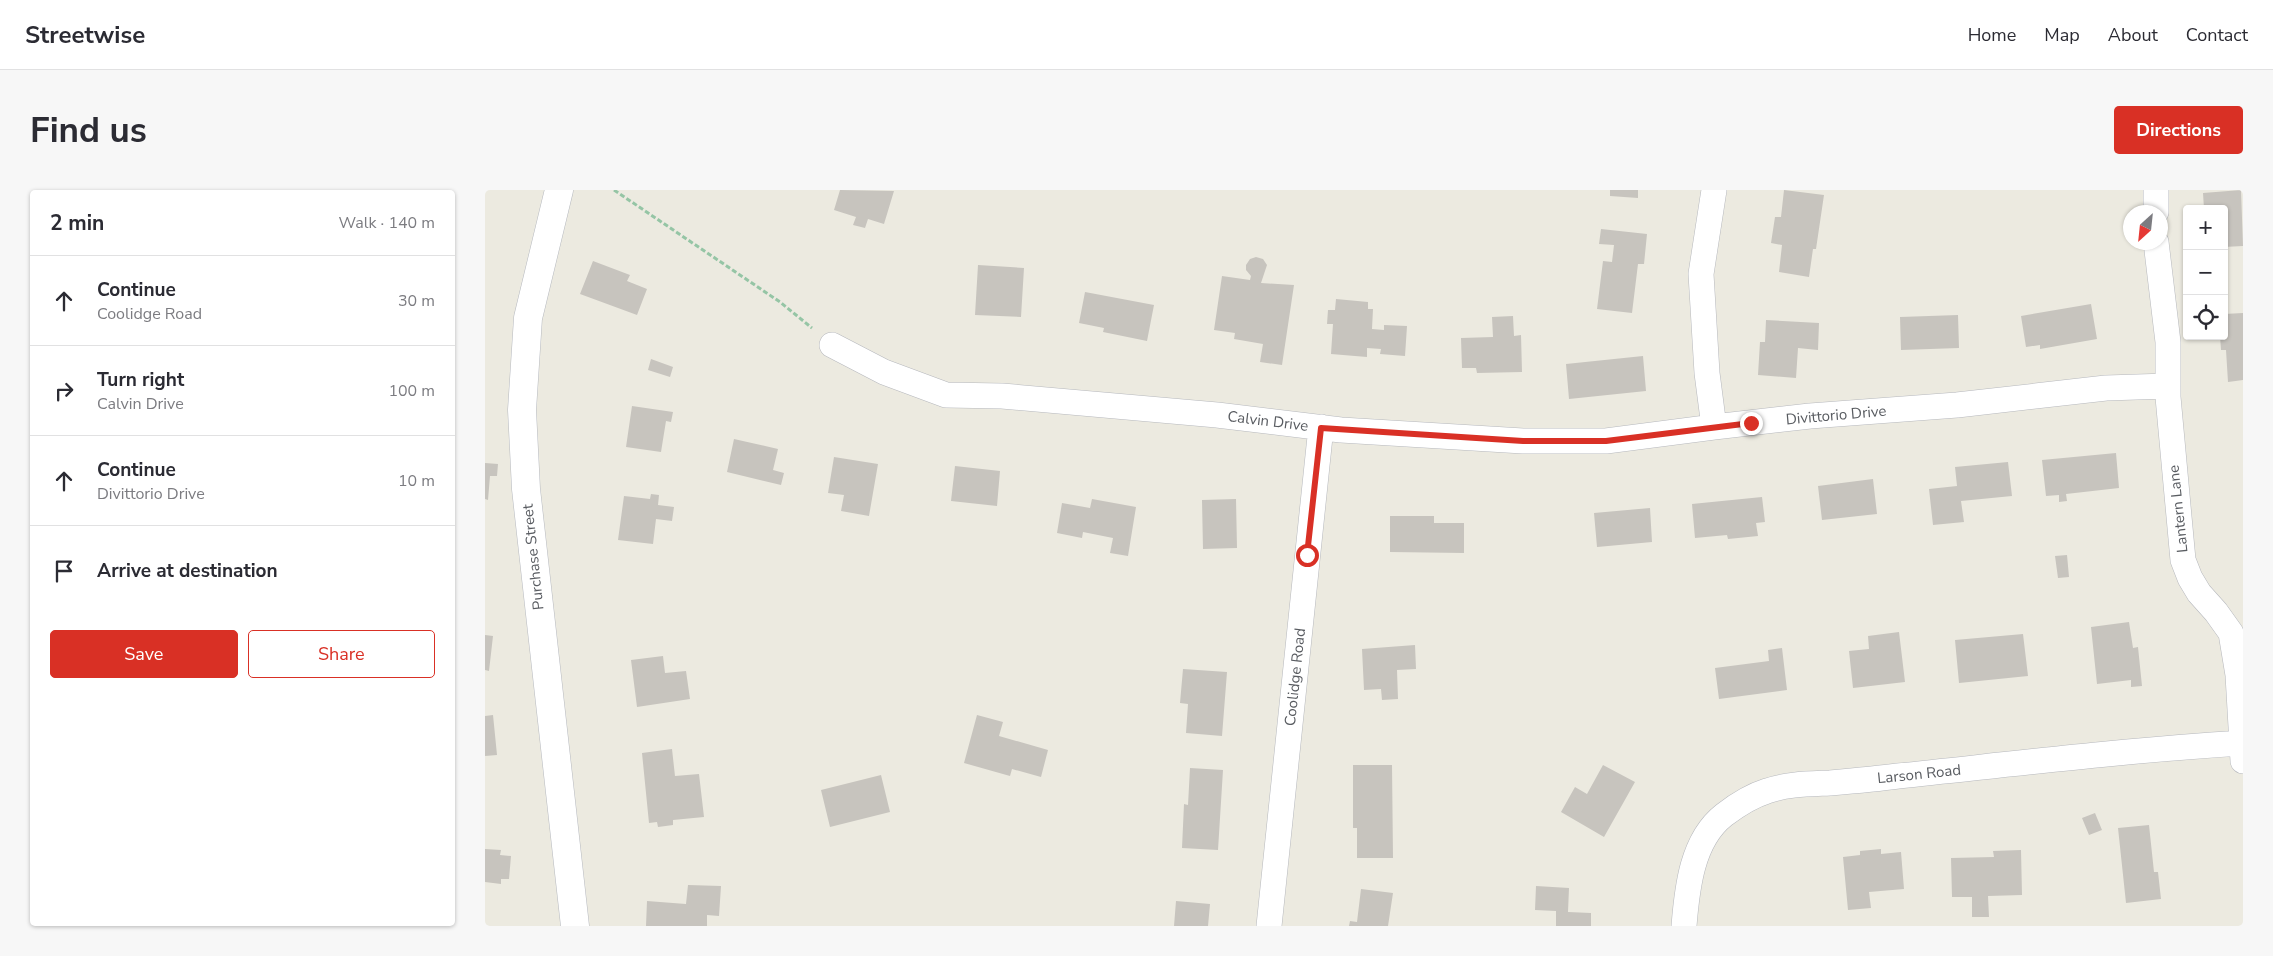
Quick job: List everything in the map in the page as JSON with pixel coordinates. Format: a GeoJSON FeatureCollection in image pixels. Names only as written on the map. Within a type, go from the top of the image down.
{"type":"FeatureCollection","features":[{"type":"Feature","properties":{"kind":"main road","name":"Purchase Street"},"geometry":{"type":"LineString","coordinates":[[559,190],[528,318],[522,410],[526,489],[575,926]]}},
{"type":"Feature","properties":{"kind":"street"},"geometry":{"type":"LineString","coordinates":[[1713,190],[1701,274],[1707,373],[1713,428]]}},
{"type":"Feature","properties":{"kind":"street"},"geometry":{"type":"LineString","coordinates":[[2156,190],[2156,205]]}},
{"type":"Feature","properties":{"kind":"street","name":"Lantern Lane"},"geometry":{"type":"LineString","coordinates":[[2157,250],[2167,342],[2168,386],[2183,560],[2190,578],[2199,593],[2231,633],[2238,675],[2242,752]]}},
{"type":"Feature","properties":{"kind":"street","name":"Calvin Drive"},"geometry":{"type":"LineString","coordinates":[[832,345],[884,372],[946,394],[1010,396],[1207,414],[1321,428],[1523,441],[1606,441],[1713,428]]}},
{"type":"Feature","properties":{"kind":"street","name":"Divittorio Drive"},"geometry":{"type":"LineString","coordinates":[[1713,428],[1810,416],[1957,404],[2105,388],[2168,386]]}},
{"type":"Feature","properties":{"kind":"street","name":"Coolidge Road"},"geometry":{"type":"LineString","coordinates":[[1269,926],[1321,428]]}},
{"type":"Feature","properties":{"kind":"street","name":"Larson Road"},"geometry":{"type":"LineString","coordinates":[[1685,926],[1691,873],[1696,853],[1709,831],[1722,816],[1743,801],[1766,791],[1785,786],[1860,781],[2139,750],[2242,752]]}},
{"type":"Feature","properties":{"kind":"path"},"geometry":{"type":"LineString","coordinates":[[614,190],[780,302],[832,345]]}},
{"type":"Feature","properties":{"kind":"building"},"geometry":{"type":"Polygon","coordinates":[[[840,190],[894,191],[884,224],[868,219],[865,228],[853,225],[856,217],[834,210],[840,190]]]}},
{"type":"Feature","properties":{"kind":"building"},"geometry":{"type":"Polygon","coordinates":[[[1610,190],[1638,190],[1638,198],[1610,196],[1610,190]]]}},
{"type":"Feature","properties":{"kind":"building"},"geometry":{"type":"Polygon","coordinates":[[[1784,190],[1824,195],[1816,249],[1813,249],[1809,277],[1779,272],[1782,245],[1771,243],[1775,217],[1781,217],[1784,190]]]}},
{"type":"Feature","properties":{"kind":"building"},"geometry":{"type":"Polygon","coordinates":[[[2241,190],[2243,246],[2228,247],[2228,205],[2204,205],[2203,193],[2241,190]]]}},
{"type":"Feature","properties":{"kind":"building"},"geometry":{"type":"Polygon","coordinates":[[[1601,229],[1647,234],[1644,264],[1638,264],[1632,313],[1597,309],[1603,261],[1612,262],[1614,245],[1599,244],[1601,229]]]}},
{"type":"Feature","properties":{"kind":"building"},"geometry":{"type":"Polygon","coordinates":[[[1256,257],[1263,259],[1267,265],[1261,283],[1294,285],[1282,365],[1260,362],[1263,344],[1234,339],[1235,333],[1214,330],[1222,276],[1250,280],[1251,276],[1246,270],[1246,265],[1250,259],[1256,257]]]}},
{"type":"Feature","properties":{"kind":"building"},"geometry":{"type":"Polygon","coordinates":[[[593,261],[630,275],[627,281],[647,289],[637,315],[580,294],[593,261]]]}},
{"type":"Feature","properties":{"kind":"building"},"geometry":{"type":"Polygon","coordinates":[[[978,265],[1024,268],[1021,317],[975,315],[978,265]]]}},
{"type":"Feature","properties":{"kind":"building"},"geometry":{"type":"Polygon","coordinates":[[[1085,292],[1154,305],[1147,341],[1103,332],[1104,328],[1079,323],[1085,292]]]}},
{"type":"Feature","properties":{"kind":"building"},"geometry":{"type":"Polygon","coordinates":[[[1336,299],[1368,302],[1368,309],[1373,309],[1372,329],[1384,330],[1384,325],[1407,326],[1405,356],[1380,354],[1381,349],[1367,348],[1367,357],[1331,354],[1333,324],[1327,324],[1328,310],[1335,310],[1336,299]]]}},
{"type":"Feature","properties":{"kind":"building"},"geometry":{"type":"Polygon","coordinates":[[[2091,304],[2097,339],[2040,349],[2040,345],[2026,347],[2021,316],[2091,304]]]}},
{"type":"Feature","properties":{"kind":"building"},"geometry":{"type":"Polygon","coordinates":[[[2243,313],[2243,380],[2228,382],[2226,350],[2221,350],[2220,340],[2228,340],[2228,314],[2243,313]]]}},
{"type":"Feature","properties":{"kind":"building"},"geometry":{"type":"Polygon","coordinates":[[[1958,315],[1959,348],[1901,350],[1900,317],[1958,315]]]}},
{"type":"Feature","properties":{"kind":"building"},"geometry":{"type":"Polygon","coordinates":[[[1513,316],[1514,336],[1521,335],[1522,372],[1477,373],[1476,368],[1462,368],[1461,338],[1493,337],[1492,317],[1513,316]]]}},
{"type":"Feature","properties":{"kind":"building"},"geometry":{"type":"Polygon","coordinates":[[[1766,320],[1819,323],[1818,350],[1798,348],[1796,378],[1758,375],[1760,342],[1765,342],[1766,320]]]}},
{"type":"Feature","properties":{"kind":"building"},"geometry":{"type":"Polygon","coordinates":[[[1643,356],[1646,391],[1569,399],[1566,364],[1643,356]]]}},
{"type":"Feature","properties":{"kind":"building"},"geometry":{"type":"Polygon","coordinates":[[[651,359],[673,367],[670,377],[648,370],[651,359]]]}},
{"type":"Feature","properties":{"kind":"building"},"geometry":{"type":"Polygon","coordinates":[[[632,406],[673,412],[671,422],[666,421],[661,452],[626,447],[632,406]]]}},
{"type":"Feature","properties":{"kind":"building"},"geometry":{"type":"Polygon","coordinates":[[[734,439],[778,449],[773,470],[784,473],[781,485],[727,472],[734,439]]]}},
{"type":"Feature","properties":{"kind":"building"},"geometry":{"type":"Polygon","coordinates":[[[2116,453],[2119,488],[2066,494],[2067,501],[2059,502],[2059,495],[2046,496],[2042,460],[2116,453]]]}},
{"type":"Feature","properties":{"kind":"building"},"geometry":{"type":"Polygon","coordinates":[[[834,457],[878,464],[869,516],[841,511],[844,495],[828,493],[834,457]]]}},
{"type":"Feature","properties":{"kind":"building"},"geometry":{"type":"Polygon","coordinates":[[[2008,462],[2012,496],[1961,501],[1964,522],[1933,525],[1929,489],[1957,486],[1955,467],[2008,462]]]}},
{"type":"Feature","properties":{"kind":"building"},"geometry":{"type":"Polygon","coordinates":[[[485,463],[498,464],[497,476],[490,476],[488,500],[485,499],[485,463]]]}},
{"type":"Feature","properties":{"kind":"building"},"geometry":{"type":"Polygon","coordinates":[[[955,466],[1000,471],[997,506],[951,501],[955,466]]]}},
{"type":"Feature","properties":{"kind":"building"},"geometry":{"type":"Polygon","coordinates":[[[1873,479],[1877,514],[1822,520],[1818,486],[1873,479]]]}},
{"type":"Feature","properties":{"kind":"building"},"geometry":{"type":"Polygon","coordinates":[[[651,494],[659,495],[658,505],[674,507],[672,521],[656,519],[653,544],[618,540],[624,496],[650,499],[651,494]]]}},
{"type":"Feature","properties":{"kind":"building"},"geometry":{"type":"Polygon","coordinates":[[[1762,497],[1765,522],[1756,523],[1758,536],[1728,539],[1727,535],[1695,538],[1692,504],[1762,497]]]}},
{"type":"Feature","properties":{"kind":"building"},"geometry":{"type":"Polygon","coordinates":[[[1092,499],[1136,507],[1128,556],[1110,553],[1113,538],[1083,532],[1082,538],[1057,533],[1062,503],[1090,508],[1092,499]]]}},
{"type":"Feature","properties":{"kind":"building"},"geometry":{"type":"Polygon","coordinates":[[[1236,499],[1237,548],[1203,549],[1202,500],[1236,499]]]}},
{"type":"Feature","properties":{"kind":"building"},"geometry":{"type":"Polygon","coordinates":[[[1650,508],[1652,542],[1597,547],[1594,513],[1650,508]]]}},
{"type":"Feature","properties":{"kind":"building"},"geometry":{"type":"Polygon","coordinates":[[[1390,516],[1434,516],[1434,523],[1464,523],[1464,553],[1390,552],[1390,516]]]}},
{"type":"Feature","properties":{"kind":"building"},"geometry":{"type":"Polygon","coordinates":[[[2067,555],[2069,577],[2058,578],[2055,556],[2067,555]]]}},
{"type":"Feature","properties":{"kind":"building"},"geometry":{"type":"Polygon","coordinates":[[[2129,622],[2133,648],[2138,647],[2142,686],[2131,687],[2131,680],[2097,684],[2091,627],[2129,622]]]}},
{"type":"Feature","properties":{"kind":"building"},"geometry":{"type":"Polygon","coordinates":[[[1899,632],[1905,682],[1853,688],[1849,651],[1869,649],[1868,636],[1899,632]]]}},
{"type":"Feature","properties":{"kind":"building"},"geometry":{"type":"Polygon","coordinates":[[[2023,634],[2028,676],[1959,683],[1955,640],[2023,634]]]}},
{"type":"Feature","properties":{"kind":"building"},"geometry":{"type":"Polygon","coordinates":[[[485,635],[493,636],[489,671],[485,670],[485,635]]]}},
{"type":"Feature","properties":{"kind":"building"},"geometry":{"type":"Polygon","coordinates":[[[1415,645],[1416,669],[1397,670],[1398,699],[1382,700],[1381,689],[1364,690],[1362,649],[1415,645]]]}},
{"type":"Feature","properties":{"kind":"building"},"geometry":{"type":"Polygon","coordinates":[[[1782,648],[1787,690],[1719,699],[1715,668],[1769,661],[1768,650],[1782,648]]]}},
{"type":"Feature","properties":{"kind":"building"},"geometry":{"type":"Polygon","coordinates":[[[663,656],[665,673],[686,671],[690,699],[637,707],[631,660],[663,656]]]}},
{"type":"Feature","properties":{"kind":"building"},"geometry":{"type":"Polygon","coordinates":[[[1183,669],[1227,672],[1222,736],[1186,733],[1188,704],[1180,703],[1183,669]]]}},
{"type":"Feature","properties":{"kind":"building"},"geometry":{"type":"Polygon","coordinates":[[[493,715],[497,755],[485,756],[485,716],[493,715]]]}},
{"type":"Feature","properties":{"kind":"building"},"geometry":{"type":"Polygon","coordinates":[[[977,715],[1003,722],[999,736],[1048,750],[1041,777],[1012,769],[1010,776],[964,763],[977,715]]]}},
{"type":"Feature","properties":{"kind":"building"},"geometry":{"type":"Polygon","coordinates":[[[672,749],[675,776],[699,774],[704,817],[673,820],[673,825],[658,827],[657,822],[649,823],[642,753],[672,749]]]}},
{"type":"Feature","properties":{"kind":"building"},"geometry":{"type":"Polygon","coordinates":[[[1353,765],[1392,765],[1393,858],[1357,858],[1357,828],[1353,828],[1353,765]]]}},
{"type":"Feature","properties":{"kind":"building"},"geometry":{"type":"Polygon","coordinates":[[[1603,765],[1635,782],[1604,837],[1561,812],[1575,787],[1587,794],[1603,765]]]}},
{"type":"Feature","properties":{"kind":"building"},"geometry":{"type":"Polygon","coordinates":[[[1190,768],[1223,770],[1218,850],[1182,848],[1184,804],[1188,805],[1190,768]]]}},
{"type":"Feature","properties":{"kind":"building"},"geometry":{"type":"Polygon","coordinates":[[[881,775],[890,812],[830,827],[821,790],[881,775]]]}},
{"type":"Feature","properties":{"kind":"building"},"geometry":{"type":"Polygon","coordinates":[[[2095,813],[2102,830],[2089,835],[2082,818],[2095,813]]]}},
{"type":"Feature","properties":{"kind":"building"},"geometry":{"type":"Polygon","coordinates":[[[2149,825],[2154,872],[2158,872],[2161,899],[2126,903],[2118,828],[2149,825]]]}},
{"type":"Feature","properties":{"kind":"building"},"geometry":{"type":"Polygon","coordinates":[[[485,849],[501,850],[500,855],[511,856],[509,879],[501,879],[501,884],[485,882],[485,849]]]}},
{"type":"Feature","properties":{"kind":"building"},"geometry":{"type":"Polygon","coordinates":[[[1881,849],[1881,854],[1901,852],[1904,889],[1869,892],[1871,908],[1848,910],[1843,857],[1860,855],[1860,851],[1881,849]]]}},
{"type":"Feature","properties":{"kind":"building"},"geometry":{"type":"Polygon","coordinates":[[[2021,850],[2022,895],[1988,896],[1989,917],[1972,917],[1972,897],[1952,897],[1951,858],[1994,857],[1993,851],[2021,850]]]}},
{"type":"Feature","properties":{"kind":"building"},"geometry":{"type":"Polygon","coordinates":[[[688,885],[721,886],[719,916],[707,915],[707,926],[646,926],[647,901],[686,904],[688,885]]]}},
{"type":"Feature","properties":{"kind":"building"},"geometry":{"type":"Polygon","coordinates":[[[1536,886],[1569,888],[1568,912],[1591,913],[1591,926],[1556,926],[1556,911],[1535,910],[1536,886]]]}},
{"type":"Feature","properties":{"kind":"building"},"geometry":{"type":"Polygon","coordinates":[[[1361,889],[1393,893],[1388,926],[1349,926],[1350,921],[1357,922],[1361,889]]]}},
{"type":"Feature","properties":{"kind":"building"},"geometry":{"type":"Polygon","coordinates":[[[1176,901],[1210,904],[1208,926],[1174,926],[1176,901]]]}},
{"type":"Feature","properties":{"kind":"route"},"geometry":{"type":"LineString","coordinates":[[1307,555],[1321,428],[1523,441],[1606,441],[1751,423]]}}]}
